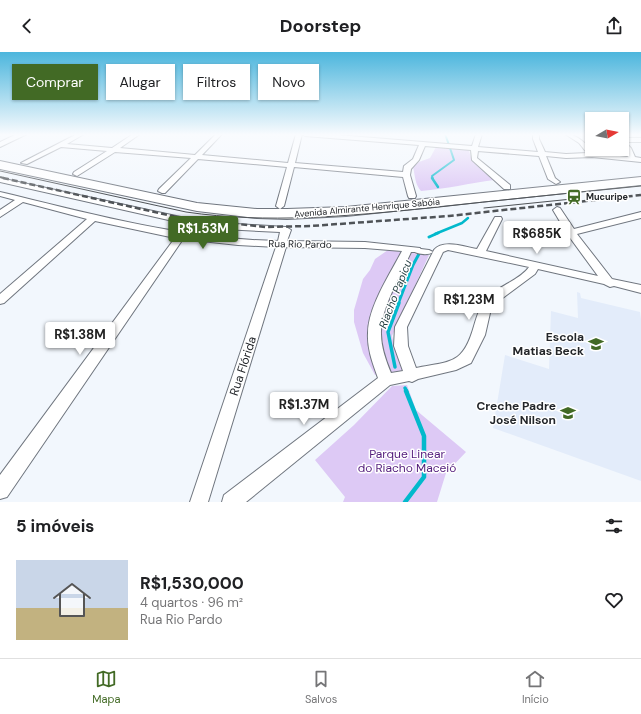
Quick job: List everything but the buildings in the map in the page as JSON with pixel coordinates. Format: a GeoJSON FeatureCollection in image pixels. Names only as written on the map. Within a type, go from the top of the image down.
{"type":"FeatureCollection","features":[{"type":"Feature","properties":{"kind":"highway","name":"Avenida Almirante Henrique Sabóia"},"geometry":{"type":"LineString","coordinates":[[0,158],[162,192],[212,201],[246,205],[314,206],[379,204],[641,181]]}},
{"type":"Feature","properties":{"kind":"highway","name":"Avenida Almirante Henrique Sabóia"},"geometry":{"type":"LineString","coordinates":[[0,165],[197,207],[226,212],[280,215],[318,214],[379,204],[412,196],[641,173]]}},
{"type":"Feature","properties":{"kind":"street"},"geometry":{"type":"LineString","coordinates":[[25,163],[41,155]]}},
{"type":"Feature","properties":{"kind":"street"},"geometry":{"type":"LineString","coordinates":[[77,174],[104,155]]}},
{"type":"Feature","properties":{"kind":"street"},"geometry":{"type":"LineString","coordinates":[[175,155],[406,175]]}},
{"type":"Feature","properties":{"kind":"street"},"geometry":{"type":"LineString","coordinates":[[280,206],[294,155]]}},
{"type":"Feature","properties":{"kind":"street"},"geometry":{"type":"LineString","coordinates":[[412,196],[406,175],[407,168],[416,160],[418,155]]}},
{"type":"Feature","properties":{"kind":"street"},"geometry":{"type":"LineString","coordinates":[[474,155],[474,159],[507,187]]}},
{"type":"Feature","properties":{"kind":"street"},"geometry":{"type":"LineString","coordinates":[[542,155],[552,179],[556,182]]}},
{"type":"Feature","properties":{"kind":"street"},"geometry":{"type":"LineString","coordinates":[[553,155],[574,157],[585,156]]}},
{"type":"Feature","properties":{"kind":"street"},"geometry":{"type":"LineString","coordinates":[[605,156],[641,160]]}},
{"type":"Feature","properties":{"kind":"street"},"geometry":{"type":"LineString","coordinates":[[162,192],[196,157]]}},
{"type":"Feature","properties":{"kind":"street","name":"Avenida Almirante Henrique Sabóia"},"geometry":{"type":"LineString","coordinates":[[0,180],[204,225],[284,237]]}},
{"type":"Feature","properties":{"kind":"street","name":"Rua Rio Pardo"},"geometry":{"type":"LineString","coordinates":[[0,194],[180,237],[215,241],[284,237],[348,245],[435,252]]}},
{"type":"Feature","properties":{"kind":"street"},"geometry":{"type":"LineString","coordinates":[[0,214],[22,199]]}},
{"type":"Feature","properties":{"kind":"street"},"geometry":{"type":"LineString","coordinates":[[557,210],[572,233],[612,286],[641,296]]}},
{"type":"Feature","properties":{"kind":"street"},"geometry":{"type":"LineString","coordinates":[[572,233],[641,215]]}},
{"type":"Feature","properties":{"kind":"street"},"geometry":{"type":"LineString","coordinates":[[0,300],[94,217]]}},
{"type":"Feature","properties":{"kind":"street"},"geometry":{"type":"LineString","coordinates":[[480,253],[498,219]]}},
{"type":"Feature","properties":{"kind":"street"},"geometry":{"type":"LineString","coordinates":[[0,490],[180,237]]}},
{"type":"Feature","properties":{"kind":"street","name":"Rua Flórida"},"geometry":{"type":"LineString","coordinates":[[199,502],[284,237]]}},
{"type":"Feature","properties":{"kind":"street"},"geometry":{"type":"LineString","coordinates":[[398,378],[401,349],[399,338],[401,327],[435,252],[442,248],[448,247],[480,253],[533,269]]}},
{"type":"Feature","properties":{"kind":"street"},"geometry":{"type":"LineString","coordinates":[[398,378],[377,353],[374,331],[376,318],[412,249]]}},
{"type":"Feature","properties":{"kind":"street"},"geometry":{"type":"LineString","coordinates":[[435,252],[533,269],[612,286],[641,289]]}},
{"type":"Feature","properties":{"kind":"street"},"geometry":{"type":"LineString","coordinates":[[231,502],[398,378],[456,365],[466,358],[478,335],[484,313],[491,301],[533,269]]}},
{"type":"Feature","properties":{"kind":"shaded area","name":"Creche Padre José Nilson"},"geometry":{"type":"Polygon","coordinates":[[[577,292],[580,293],[581,298],[640,312],[641,481],[493,428],[505,355],[549,369],[551,311],[578,318],[577,292]]]}},
{"type":"Feature","properties":{"kind":"green space"},"geometry":{"type":"Polygon","coordinates":[[[432,155],[470,155],[475,163],[494,180],[421,191],[416,183],[413,167],[419,162],[430,158],[432,155]]]}},
{"type":"Feature","properties":{"kind":"green space"},"geometry":{"type":"Polygon","coordinates":[[[388,250],[429,255],[392,336],[396,354],[404,370],[375,375],[363,353],[354,322],[354,310],[363,279],[370,270],[375,259],[388,250]]]}},
{"type":"Feature","properties":{"kind":"green space","name":"Parque Linear do Riacho Maceió"},"geometry":{"type":"Polygon","coordinates":[[[407,385],[416,410],[466,452],[446,473],[437,502],[343,502],[345,497],[315,460],[354,425],[392,386],[407,385]]]}},
{"type":"Feature","properties":{"kind":"waterway","name":"Riacho Papicu"},"geometry":{"type":"LineString","coordinates":[[433,179],[432,176],[454,160],[452,155]]}},
{"type":"Feature","properties":{"kind":"waterway","name":"Riacho Papicu"},"geometry":{"type":"LineString","coordinates":[[432,178],[438,187]]}},
{"type":"Feature","properties":{"kind":"waterway","name":"Riacho Papicu"},"geometry":{"type":"LineString","coordinates":[[435,234],[462,223],[468,218]]}},
{"type":"Feature","properties":{"kind":"waterway","name":"Riacho Papicu"},"geometry":{"type":"LineString","coordinates":[[429,237],[438,233]]}},
{"type":"Feature","properties":{"kind":"waterway","name":"Riacho Papicu"},"geometry":{"type":"LineString","coordinates":[[398,304],[413,265],[420,252]]}},
{"type":"Feature","properties":{"kind":"waterway","name":"Riacho Papicu"},"geometry":{"type":"LineString","coordinates":[[395,367],[388,332],[399,303]]}},
{"type":"Feature","properties":{"kind":"waterway","name":"Riacho Papicu"},"geometry":{"type":"LineString","coordinates":[[405,388],[407,392]]}},
{"type":"Feature","properties":{"kind":"waterway","name":"Riacho Papicu"},"geometry":{"type":"LineString","coordinates":[[405,502],[424,477],[424,436],[406,391]]}},
{"type":"Feature","properties":{"kind":"tram line"},"geometry":{"type":"LineString","coordinates":[[0,171],[186,212],[247,218],[308,218],[369,214],[641,186]]}},
{"type":"Feature","properties":{"kind":"tram line"},"geometry":{"type":"LineString","coordinates":[[484,208],[572,199]]}},
{"type":"Feature","properties":{"kind":"railway"},"geometry":{"type":"LineString","coordinates":[[0,177],[8,179]]}},
{"type":"Feature","properties":{"kind":"railway"},"geometry":{"type":"LineString","coordinates":[[3,178],[181,218],[266,227],[311,226],[449,216],[641,195]]}},
{"type":"Feature","properties":{"kind":"place","name":"Mucuripe"},"geometry":{"type":"Point","coordinates":[574,197]}},
{"type":"Feature","properties":{"kind":"place","name":"Escola Matias Beck"},"geometry":{"type":"Point","coordinates":[596,344]}},
{"type":"Feature","properties":{"kind":"place","name":"Creche Padre José Nilson"},"geometry":{"type":"Point","coordinates":[568,413]}}]}
